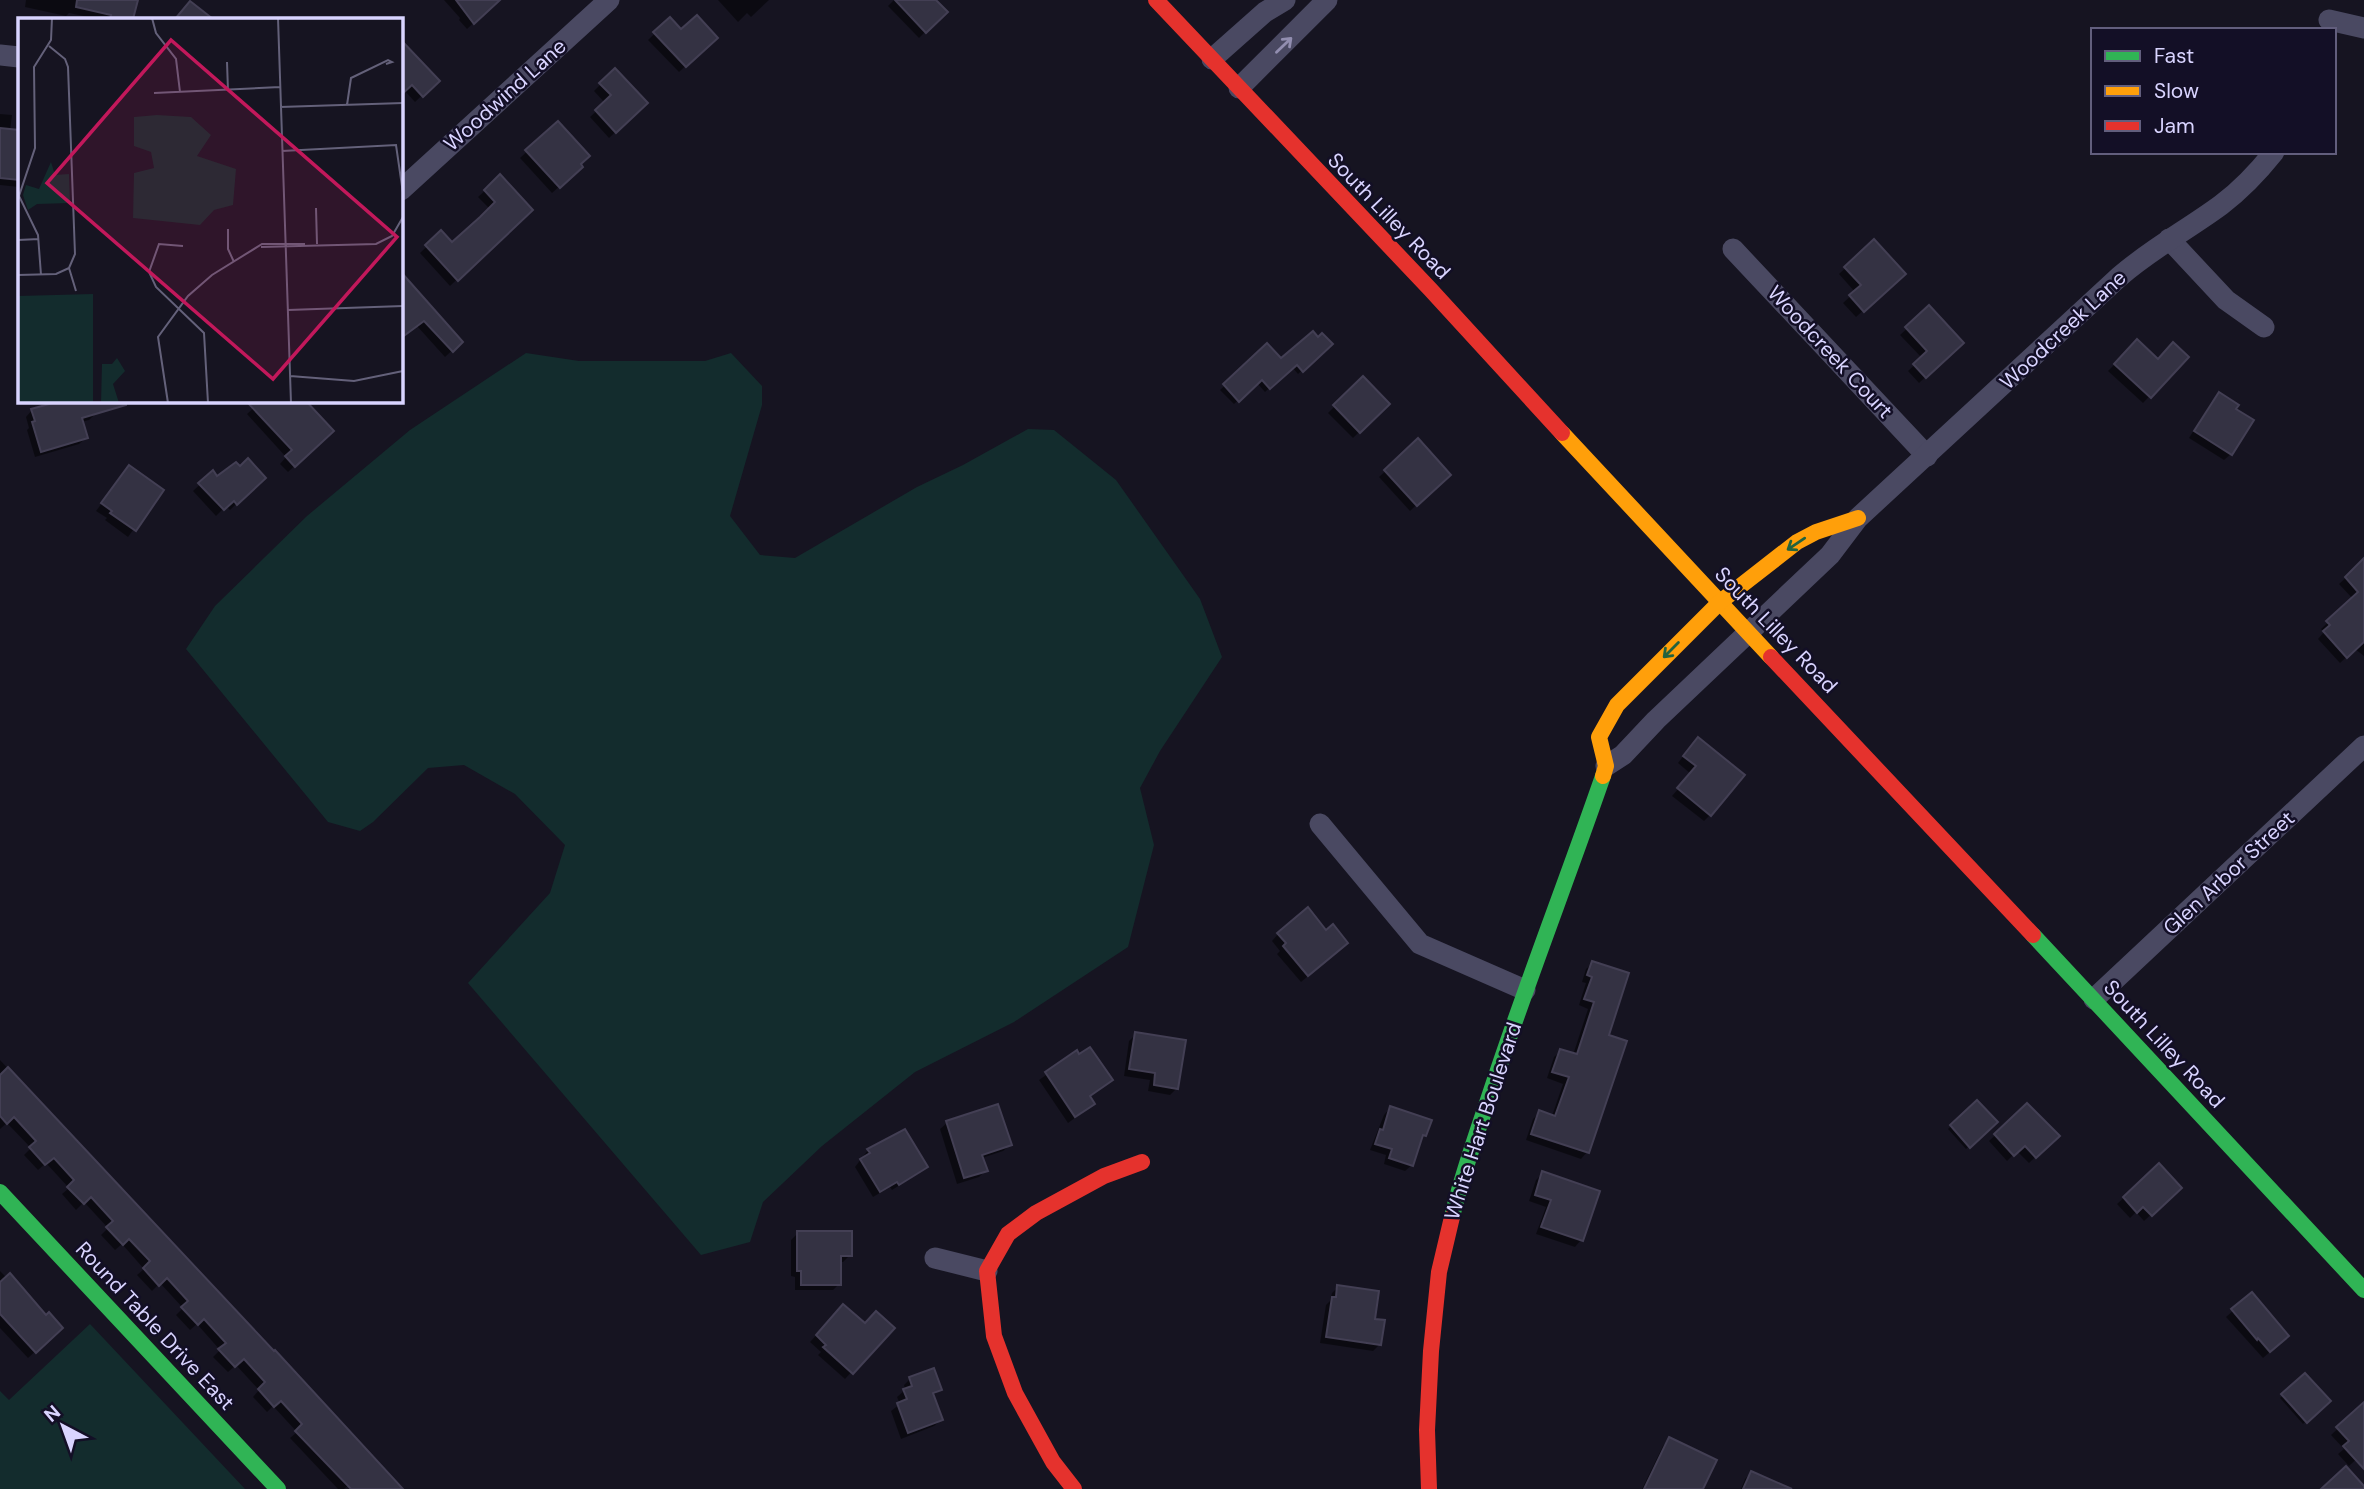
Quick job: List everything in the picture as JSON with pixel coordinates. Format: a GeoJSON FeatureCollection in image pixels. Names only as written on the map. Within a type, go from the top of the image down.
{"type":"FeatureCollection","features":[{"type":"Feature","properties":{"kind":"street","name":"South Lilley Road"},"geometry":{"type":"LineString","coordinates":[[1156,0],[1430,289],[1747,633],[1802,688],[2364,1290]]}},
{"type":"Feature","properties":{"kind":"street"},"geometry":{"type":"LineString","coordinates":[[1212,59],[1265,12],[1285,0]]}},
{"type":"Feature","properties":{"kind":"street"},"geometry":{"type":"LineString","coordinates":[[1239,88],[1326,0]]}},
{"type":"Feature","properties":{"kind":"street","name":"Woodwind Lane"},"geometry":{"type":"LineString","coordinates":[[402,189],[603,2]]}},
{"type":"Feature","properties":{"kind":"street"},"geometry":{"type":"LineString","coordinates":[[2329,17],[2364,28]]}},
{"type":"Feature","properties":{"kind":"street"},"geometry":{"type":"LineString","coordinates":[[0,55],[18,57]]}},
{"type":"Feature","properties":{"kind":"street","name":"Woodcreek Lane"},"geometry":{"type":"LineString","coordinates":[[1747,633],[1830,555],[1858,518],[2140,258],[2221,205],[2255,176],[2272,154]]}},
{"type":"Feature","properties":{"kind":"street"},"geometry":{"type":"LineString","coordinates":[[2169,239],[2226,300],[2264,327]]}},
{"type":"Feature","properties":{"kind":"street","name":"Woodcreek Court"},"geometry":{"type":"LineString","coordinates":[[1733,249],[1927,456]]}},
{"type":"Feature","properties":{"kind":"street","name":"Woodcreek Lane"},"geometry":{"type":"LineString","coordinates":[[1720,602],[1797,542],[1816,532],[1858,518]]}},
{"type":"Feature","properties":{"kind":"street","name":"White Hart Boulevard"},"geometry":{"type":"LineString","coordinates":[[1429,1489],[1427,1430],[1439,1272],[1461,1180],[1525,990],[1606,766],[1599,737],[1617,705],[1720,602]]}},
{"type":"Feature","properties":{"kind":"street"},"geometry":{"type":"LineString","coordinates":[[1606,766],[1623,755],[1747,633]]}},
{"type":"Feature","properties":{"kind":"street","name":"Glen Arbor Street"},"geometry":{"type":"LineString","coordinates":[[2094,999],[2364,746]]}},
{"type":"Feature","properties":{"kind":"street"},"geometry":{"type":"LineString","coordinates":[[1321,824],[1420,944],[1525,990]]}},
{"type":"Feature","properties":{"kind":"street"},"geometry":{"type":"LineString","coordinates":[[1074,1489],[1053,1462],[1014,1393],[994,1336],[987,1271],[1008,1234],[1036,1213],[1104,1176],[1142,1162]]}},
{"type":"Feature","properties":{"kind":"street","name":"Round Table Drive East"},"geometry":{"type":"LineString","coordinates":[[0,1192],[278,1489]]}},
{"type":"Feature","properties":{"kind":"street"},"geometry":{"type":"LineString","coordinates":[[935,1258],[987,1271]]}},
{"type":"Feature","properties":{"kind":"green space"},"geometry":{"type":"Polygon","coordinates":[[[526,353],[579,361],[705,361],[731,353],[762,386],[762,405],[730,516],[760,555],[795,558],[917,487],[1028,429],[1054,430],[1116,480],[1200,599],[1222,657],[1160,751],[1140,788],[1154,845],[1128,947],[1014,1022],[915,1072],[822,1146],[763,1202],[750,1242],[701,1255],[468,983],[550,893],[565,845],[515,794],[464,765],[428,768],[373,822],[360,831],[328,822],[186,649],[215,606],[307,516],[410,430],[526,353]]]}},
{"type":"Feature","properties":{"kind":"green space"},"geometry":{"type":"Polygon","coordinates":[[[90,1324],[245,1489],[0,1489],[0,1391],[9,1400],[90,1324]]]}},
{"type":"Feature","properties":{"kind":"building"},"geometry":{"type":"Polygon","coordinates":[[[77,0],[138,0],[133,18],[110,18],[111,15],[76,7],[77,0]]]}},
{"type":"Feature","properties":{"kind":"building"},"geometry":{"type":"Polygon","coordinates":[[[456,0],[500,0],[474,24],[456,0]]]}},
{"type":"Feature","properties":{"kind":"building"},"geometry":{"type":"Polygon","coordinates":[[[895,0],[936,0],[948,12],[926,33],[895,0]]]}},
{"type":"Feature","properties":{"kind":"building"},"geometry":{"type":"Polygon","coordinates":[[[190,1],[212,18],[176,18],[190,1]]]}},
{"type":"Feature","properties":{"kind":"building"},"geometry":{"type":"Polygon","coordinates":[[[697,15],[718,38],[686,67],[653,32],[670,17],[681,29],[697,15]]]}},
{"type":"Feature","properties":{"kind":"building"},"geometry":{"type":"Polygon","coordinates":[[[402,41],[440,81],[423,97],[412,85],[402,94],[402,41]]]}},
{"type":"Feature","properties":{"kind":"building"},"geometry":{"type":"Polygon","coordinates":[[[615,68],[648,103],[616,133],[595,110],[611,95],[599,83],[615,68]]]}},
{"type":"Feature","properties":{"kind":"building"},"geometry":{"type":"Polygon","coordinates":[[[558,121],[590,156],[581,164],[583,167],[560,188],[525,150],[558,121]]]}},
{"type":"Feature","properties":{"kind":"building"},"geometry":{"type":"Polygon","coordinates":[[[0,128],[18,130],[18,180],[0,178],[0,128]]]}},
{"type":"Feature","properties":{"kind":"building"},"geometry":{"type":"Polygon","coordinates":[[[500,174],[533,210],[458,281],[425,245],[441,230],[452,242],[480,217],[495,202],[484,190],[500,174]]]}},
{"type":"Feature","properties":{"kind":"building"},"geometry":{"type":"Polygon","coordinates":[[[1874,239],[1906,274],[1864,312],[1849,295],[1861,285],[1844,267],[1874,239]]]}},
{"type":"Feature","properties":{"kind":"building"},"geometry":{"type":"Polygon","coordinates":[[[402,273],[463,342],[453,352],[424,321],[402,337],[402,273]]]}},
{"type":"Feature","properties":{"kind":"building"},"geometry":{"type":"Polygon","coordinates":[[[1929,305],[1964,343],[1926,378],[1913,364],[1927,351],[1905,327],[1929,305]]]}},
{"type":"Feature","properties":{"kind":"building"},"geometry":{"type":"Polygon","coordinates":[[[1313,331],[1318,337],[1322,333],[1333,344],[1303,372],[1297,365],[1270,389],[1262,380],[1239,402],[1223,384],[1267,343],[1281,358],[1313,331]]]}},
{"type":"Feature","properties":{"kind":"building"},"geometry":{"type":"Polygon","coordinates":[[[2137,339],[2158,359],[2173,342],[2189,357],[2151,398],[2114,364],[2137,339]]]}},
{"type":"Feature","properties":{"kind":"building"},"geometry":{"type":"Polygon","coordinates":[[[1363,376],[1390,404],[1360,433],[1333,405],[1363,376]]]}},
{"type":"Feature","properties":{"kind":"building"},"geometry":{"type":"Polygon","coordinates":[[[2219,392],[2239,405],[2236,409],[2254,420],[2232,455],[2194,431],[2219,392]]]}},
{"type":"Feature","properties":{"kind":"building"},"geometry":{"type":"Polygon","coordinates":[[[56,402],[126,402],[126,405],[82,418],[88,438],[41,452],[31,409],[56,402]]]}},
{"type":"Feature","properties":{"kind":"building"},"geometry":{"type":"Polygon","coordinates":[[[247,402],[307,402],[334,431],[295,467],[285,456],[292,450],[247,402]]]}},
{"type":"Feature","properties":{"kind":"building"},"geometry":{"type":"Polygon","coordinates":[[[1418,438],[1451,475],[1417,506],[1384,470],[1418,438]]]}},
{"type":"Feature","properties":{"kind":"building"},"geometry":{"type":"Polygon","coordinates":[[[248,458],[266,478],[237,505],[234,501],[224,510],[198,483],[213,470],[217,476],[236,462],[240,466],[248,458]]]}},
{"type":"Feature","properties":{"kind":"building"},"geometry":{"type":"Polygon","coordinates":[[[129,465],[164,490],[136,531],[110,513],[112,511],[101,503],[129,465]]]}},
{"type":"Feature","properties":{"kind":"building"},"geometry":{"type":"Polygon","coordinates":[[[2364,558],[2364,642],[2347,658],[2323,631],[2330,625],[2326,621],[2358,592],[2345,577],[2364,558]]]}},
{"type":"Feature","properties":{"kind":"building"},"geometry":{"type":"Polygon","coordinates":[[[1698,737],[1745,775],[1711,816],[1677,788],[1696,766],[1683,756],[1698,737]]]}},
{"type":"Feature","properties":{"kind":"building"},"geometry":{"type":"Polygon","coordinates":[[[1308,907],[1326,930],[1333,924],[1348,943],[1308,976],[1283,946],[1286,943],[1277,933],[1308,907]]]}},
{"type":"Feature","properties":{"kind":"building"},"geometry":{"type":"Polygon","coordinates":[[[1592,961],[1629,973],[1609,1035],[1627,1041],[1589,1153],[1531,1134],[1539,1110],[1555,1116],[1569,1077],[1552,1072],[1560,1049],[1577,1054],[1594,1002],[1584,999],[1592,977],[1587,975],[1592,961]]]}},
{"type":"Feature","properties":{"kind":"building"},"geometry":{"type":"Polygon","coordinates":[[[1135,1032],[1186,1040],[1178,1089],[1154,1085],[1155,1073],[1129,1069],[1135,1032]]]}},
{"type":"Feature","properties":{"kind":"building"},"geometry":{"type":"Polygon","coordinates":[[[1090,1047],[1113,1080],[1090,1096],[1095,1104],[1075,1117],[1045,1072],[1077,1050],[1079,1054],[1090,1047]]]}},
{"type":"Feature","properties":{"kind":"building"},"geometry":{"type":"Polygon","coordinates":[[[8,1067],[403,1489],[351,1489],[295,1431],[302,1424],[281,1401],[274,1407],[258,1389],[265,1382],[244,1359],[235,1367],[218,1349],[226,1343],[204,1319],[198,1325],[181,1307],[188,1301],[167,1278],[159,1286],[143,1268],[150,1261],[129,1239],[123,1245],[106,1227],[113,1221],[91,1197],[84,1204],[67,1187],[74,1180],[54,1158],[45,1165],[29,1147],[36,1141],[14,1117],[7,1124],[0,1116],[0,1075],[8,1067]]]}},
{"type":"Feature","properties":{"kind":"building"},"geometry":{"type":"Polygon","coordinates":[[[1977,1100],[1998,1122],[1970,1148],[1950,1125],[1977,1100]]]}},
{"type":"Feature","properties":{"kind":"building"},"geometry":{"type":"Polygon","coordinates":[[[2027,1103],[2060,1136],[2036,1158],[2025,1146],[2014,1156],[1994,1134],[2027,1103]]]}},
{"type":"Feature","properties":{"kind":"building"},"geometry":{"type":"Polygon","coordinates":[[[998,1104],[1012,1145],[982,1155],[988,1171],[964,1178],[946,1121],[998,1104]]]}},
{"type":"Feature","properties":{"kind":"building"},"geometry":{"type":"Polygon","coordinates":[[[1390,1106],[1432,1120],[1426,1136],[1423,1135],[1413,1166],[1389,1158],[1392,1149],[1375,1144],[1380,1129],[1383,1130],[1390,1106]]]}},
{"type":"Feature","properties":{"kind":"building"},"geometry":{"type":"Polygon","coordinates":[[[905,1129],[928,1167],[899,1185],[897,1182],[880,1192],[860,1159],[870,1153],[867,1149],[905,1129]]]}},
{"type":"Feature","properties":{"kind":"building"},"geometry":{"type":"Polygon","coordinates":[[[2159,1163],[2182,1188],[2152,1216],[2143,1207],[2137,1213],[2123,1197],[2159,1163]]]}},
{"type":"Feature","properties":{"kind":"building"},"geometry":{"type":"Polygon","coordinates":[[[1542,1171],[1600,1191],[1583,1241],[1541,1227],[1551,1200],[1535,1195],[1542,1171]]]}},
{"type":"Feature","properties":{"kind":"building"},"geometry":{"type":"Polygon","coordinates":[[[797,1231],[852,1231],[852,1256],[841,1256],[841,1285],[801,1285],[801,1271],[797,1271],[797,1231]]]}},
{"type":"Feature","properties":{"kind":"building"},"geometry":{"type":"Polygon","coordinates":[[[10,1273],[46,1315],[49,1312],[63,1328],[36,1353],[0,1314],[0,1282],[10,1273]]]}},
{"type":"Feature","properties":{"kind":"building"},"geometry":{"type":"Polygon","coordinates":[[[1337,1285],[1379,1291],[1375,1319],[1385,1320],[1381,1345],[1326,1337],[1332,1297],[1336,1297],[1337,1285]]]}},
{"type":"Feature","properties":{"kind":"building"},"geometry":{"type":"Polygon","coordinates":[[[2252,1292],[2289,1336],[2270,1352],[2231,1309],[2252,1292]]]}},
{"type":"Feature","properties":{"kind":"building"},"geometry":{"type":"Polygon","coordinates":[[[843,1304],[865,1323],[876,1311],[895,1328],[853,1374],[823,1347],[826,1345],[816,1335],[843,1304]]]}},
{"type":"Feature","properties":{"kind":"building"},"geometry":{"type":"Polygon","coordinates":[[[934,1368],[942,1390],[933,1393],[943,1420],[908,1433],[897,1403],[907,1399],[903,1389],[912,1386],[909,1377],[934,1368]]]}},
{"type":"Feature","properties":{"kind":"building"},"geometry":{"type":"Polygon","coordinates":[[[2305,1373],[2331,1401],[2307,1423],[2281,1394],[2305,1373]]]}},
{"type":"Feature","properties":{"kind":"building"},"geometry":{"type":"Polygon","coordinates":[[[2364,1402],[2364,1469],[2343,1446],[2349,1441],[2336,1427],[2364,1402]]]}},
{"type":"Feature","properties":{"kind":"building"},"geometry":{"type":"Polygon","coordinates":[[[1669,1437],[1717,1460],[1703,1489],[1644,1489],[1669,1437]]]}},
{"type":"Feature","properties":{"kind":"building"},"geometry":{"type":"Polygon","coordinates":[[[2346,1466],[2364,1489],[2321,1489],[2346,1466]]]}},
{"type":"Feature","properties":{"kind":"building"},"geometry":{"type":"Polygon","coordinates":[[[1751,1471],[1792,1489],[1743,1489],[1751,1471]]]}},
{"type":"Feature","properties":{"kind":"traffic: fast"},"geometry":{"type":"LineString","coordinates":[[1452,1217],[1466,1165],[1508,1041],[1603,776]]}},
{"type":"Feature","properties":{"kind":"traffic: fast"},"geometry":{"type":"LineString","coordinates":[[2033,935],[2364,1290]]}},
{"type":"Feature","properties":{"kind":"traffic: fast"},"geometry":{"type":"LineString","coordinates":[[0,1192],[278,1489]]}},
{"type":"Feature","properties":{"kind":"traffic: slow"},"geometry":{"type":"LineString","coordinates":[[1562,433],[1771,657]]}},
{"type":"Feature","properties":{"kind":"traffic: slow"},"geometry":{"type":"LineString","coordinates":[[1603,776],[1606,766],[1599,737],[1617,705],[1720,602],[1797,542],[1816,532],[1858,518]]}},
{"type":"Feature","properties":{"kind":"traffic: jam"},"geometry":{"type":"LineString","coordinates":[[1156,0],[1430,289],[1562,433]]}},
{"type":"Feature","properties":{"kind":"traffic: jam"},"geometry":{"type":"LineString","coordinates":[[1771,657],[2033,935]]}},
{"type":"Feature","properties":{"kind":"traffic: jam"},"geometry":{"type":"LineString","coordinates":[[1074,1489],[1053,1462],[1015,1393],[994,1336],[987,1271],[1008,1234],[1036,1213],[1104,1176],[1142,1162]]}},
{"type":"Feature","properties":{"kind":"traffic: jam"},"geometry":{"type":"LineString","coordinates":[[1429,1489],[1427,1430],[1431,1351],[1439,1272],[1452,1217]]}}]}
